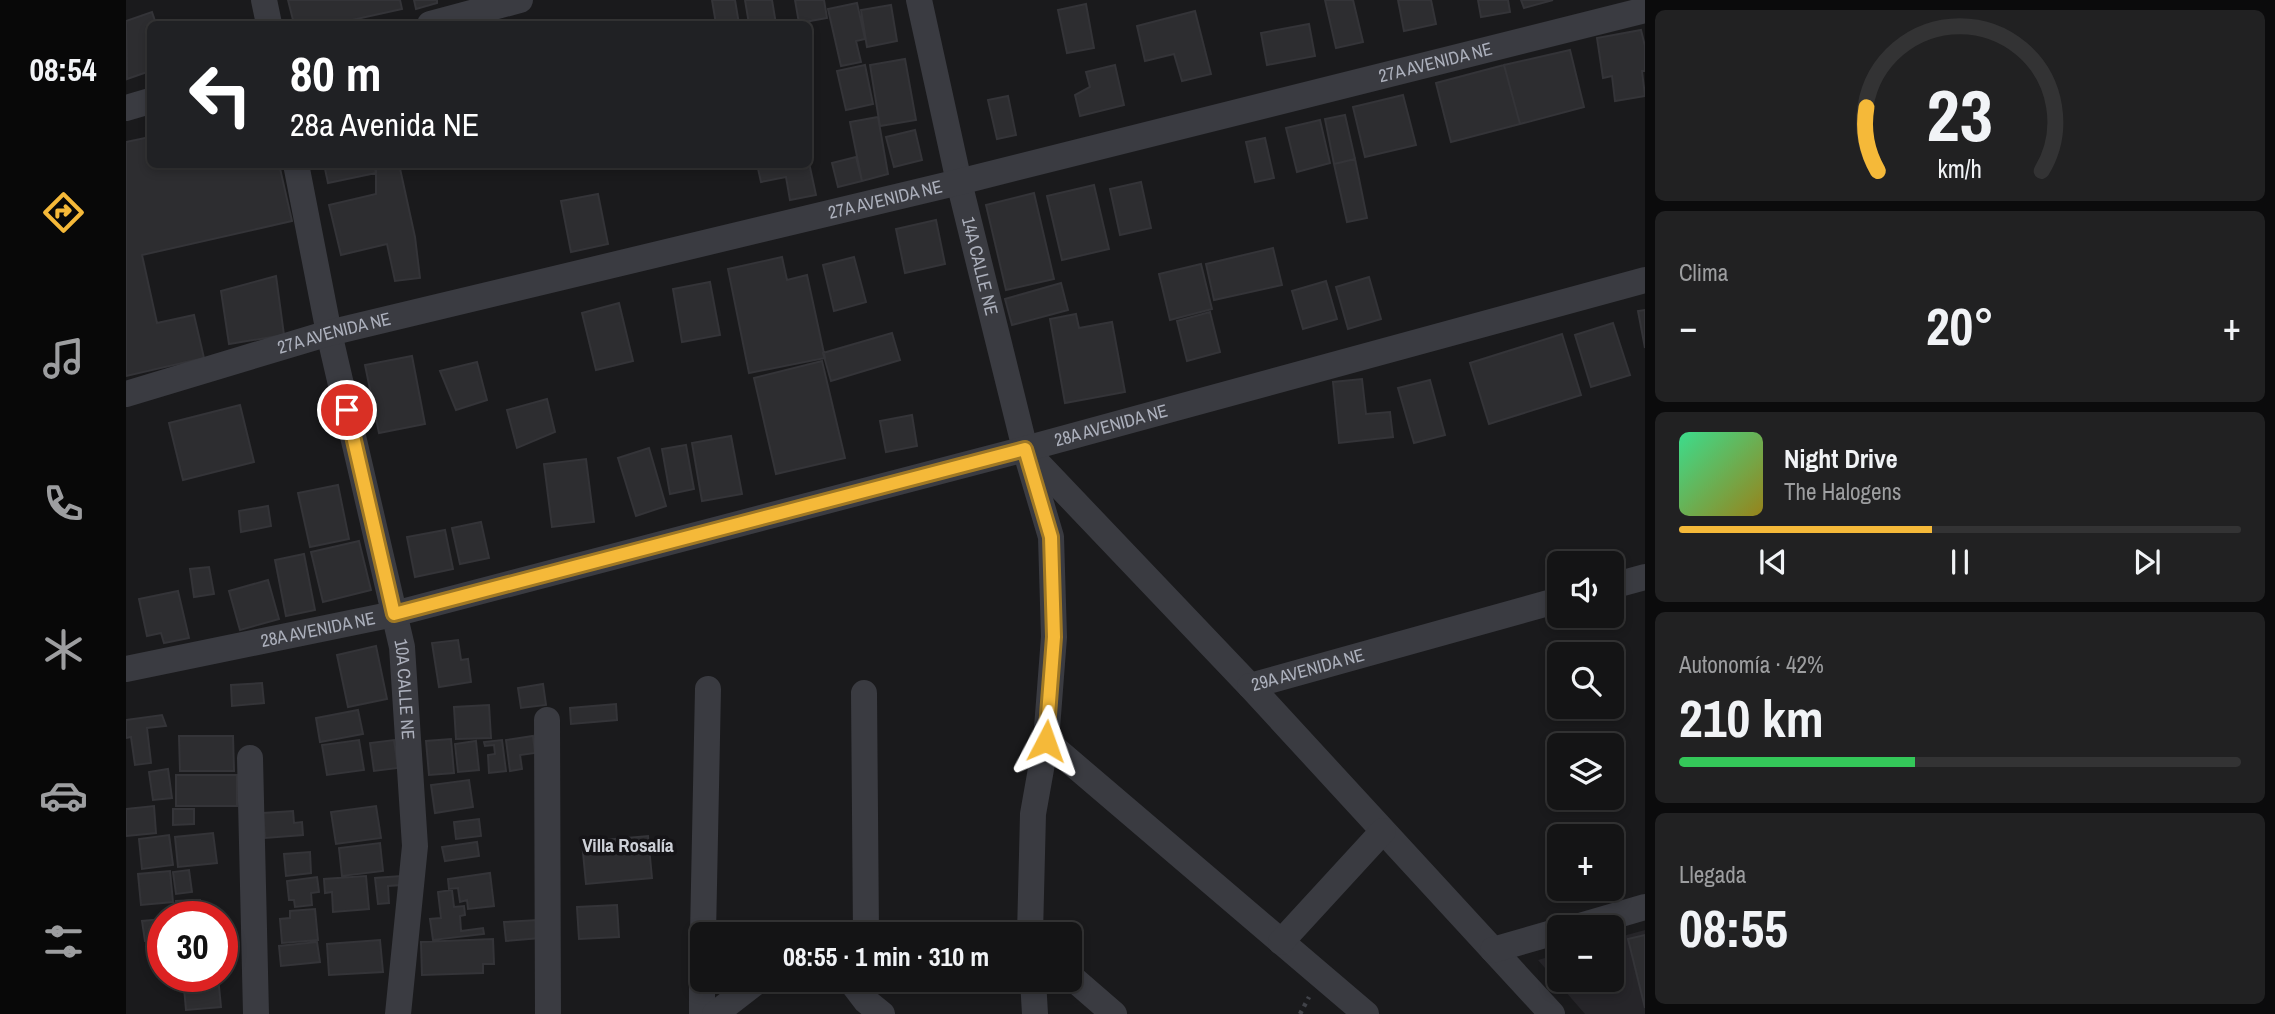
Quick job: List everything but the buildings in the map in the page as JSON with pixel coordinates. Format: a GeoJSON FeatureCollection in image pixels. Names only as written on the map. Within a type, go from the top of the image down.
{"type":"FeatureCollection","features":[{"type":"Feature","properties":{"kind":"street"},"geometry":{"type":"LineString","coordinates":[[264,0],[268,21]]}},
{"type":"Feature","properties":{"kind":"street"},"geometry":{"type":"LineString","coordinates":[[441,21],[520,0]]}},
{"type":"Feature","properties":{"kind":"street","name":"14A CALLE NE"},"geometry":{"type":"LineString","coordinates":[[919,0],[959,182],[1025,449],[1051,537],[1054,637],[1046,741],[1033,814],[1030,922]]}},
{"type":"Feature","properties":{"kind":"street","name":"27A AVENIDA NE"},"geometry":{"type":"LineString","coordinates":[[126,394],[329,334],[959,182],[1645,10]]}},
{"type":"Feature","properties":{"kind":"street"},"geometry":{"type":"LineString","coordinates":[[126,108],[147,102]]}},
{"type":"Feature","properties":{"kind":"street","name":"10A CALLE NE"},"geometry":{"type":"LineString","coordinates":[[297,168],[329,334],[402,647],[415,846],[398,1014]]}},
{"type":"Feature","properties":{"kind":"street","name":"28A AVENIDA NE"},"geometry":{"type":"LineString","coordinates":[[126,669],[394,614],[1025,449],[1645,280]]}},
{"type":"Feature","properties":{"kind":"street","name":"29A AVENIDA NE"},"geometry":{"type":"LineString","coordinates":[[1025,449],[1250,686],[1547,603]]}},
{"type":"Feature","properties":{"kind":"street"},"geometry":{"type":"LineString","coordinates":[[1624,583],[1645,577]]}},
{"type":"Feature","properties":{"kind":"street"},"geometry":{"type":"LineString","coordinates":[[1250,686],[1552,1014]]}},
{"type":"Feature","properties":{"kind":"street"},"geometry":{"type":"LineString","coordinates":[[703,922],[708,689]]}},
{"type":"Feature","properties":{"kind":"street"},"geometry":{"type":"LineString","coordinates":[[863,693],[866,922]]}},
{"type":"Feature","properties":{"kind":"street"},"geometry":{"type":"LineString","coordinates":[[547,720],[548,1014]]}},
{"type":"Feature","properties":{"kind":"street"},"geometry":{"type":"LineString","coordinates":[[1046,741],[1366,1014]]}},
{"type":"Feature","properties":{"kind":"street"},"geometry":{"type":"LineString","coordinates":[[250,758],[256,1014]]}},
{"type":"Feature","properties":{"kind":"street"},"geometry":{"type":"LineString","coordinates":[[1281,942],[1383,831]]}},
{"type":"Feature","properties":{"kind":"street"},"geometry":{"type":"LineString","coordinates":[[1618,915],[1645,907]]}},
{"type":"Feature","properties":{"kind":"street"},"geometry":{"type":"LineString","coordinates":[[1493,950],[1547,935]]}},
{"type":"Feature","properties":{"kind":"street"},"geometry":{"type":"LineString","coordinates":[[1082,986],[1114,1014]]}},
{"type":"Feature","properties":{"kind":"street"},"geometry":{"type":"LineString","coordinates":[[702,992],[702,1014]]}},
{"type":"Feature","properties":{"kind":"street"},"geometry":{"type":"LineString","coordinates":[[715,1014],[743,992]]}},
{"type":"Feature","properties":{"kind":"street"},"geometry":{"type":"LineString","coordinates":[[1034,992],[1035,1014]]}},
{"type":"Feature","properties":{"kind":"shaded area"},"geometry":{"type":"Polygon","coordinates":[[[1645,930],[1645,1014],[1585,1014],[1566,992],[1624,992],[1624,936],[1645,930]]]}},
{"type":"Feature","properties":{"kind":"shaded area"},"geometry":{"type":"Polygon","coordinates":[[[1547,957],[1547,970],[1538,960],[1547,957]]]}},
{"type":"Feature","properties":{"kind":"district","name":"Villa Rosalía"},"geometry":{"type":"Point","coordinates":[628,845]}},
{"type":"Feature","properties":{"kind":"route"},"geometry":{"type":"LineString","coordinates":[[347,410],[394,614],[1025,449],[1051,537],[1054,637],[1046,741]]}}]}
